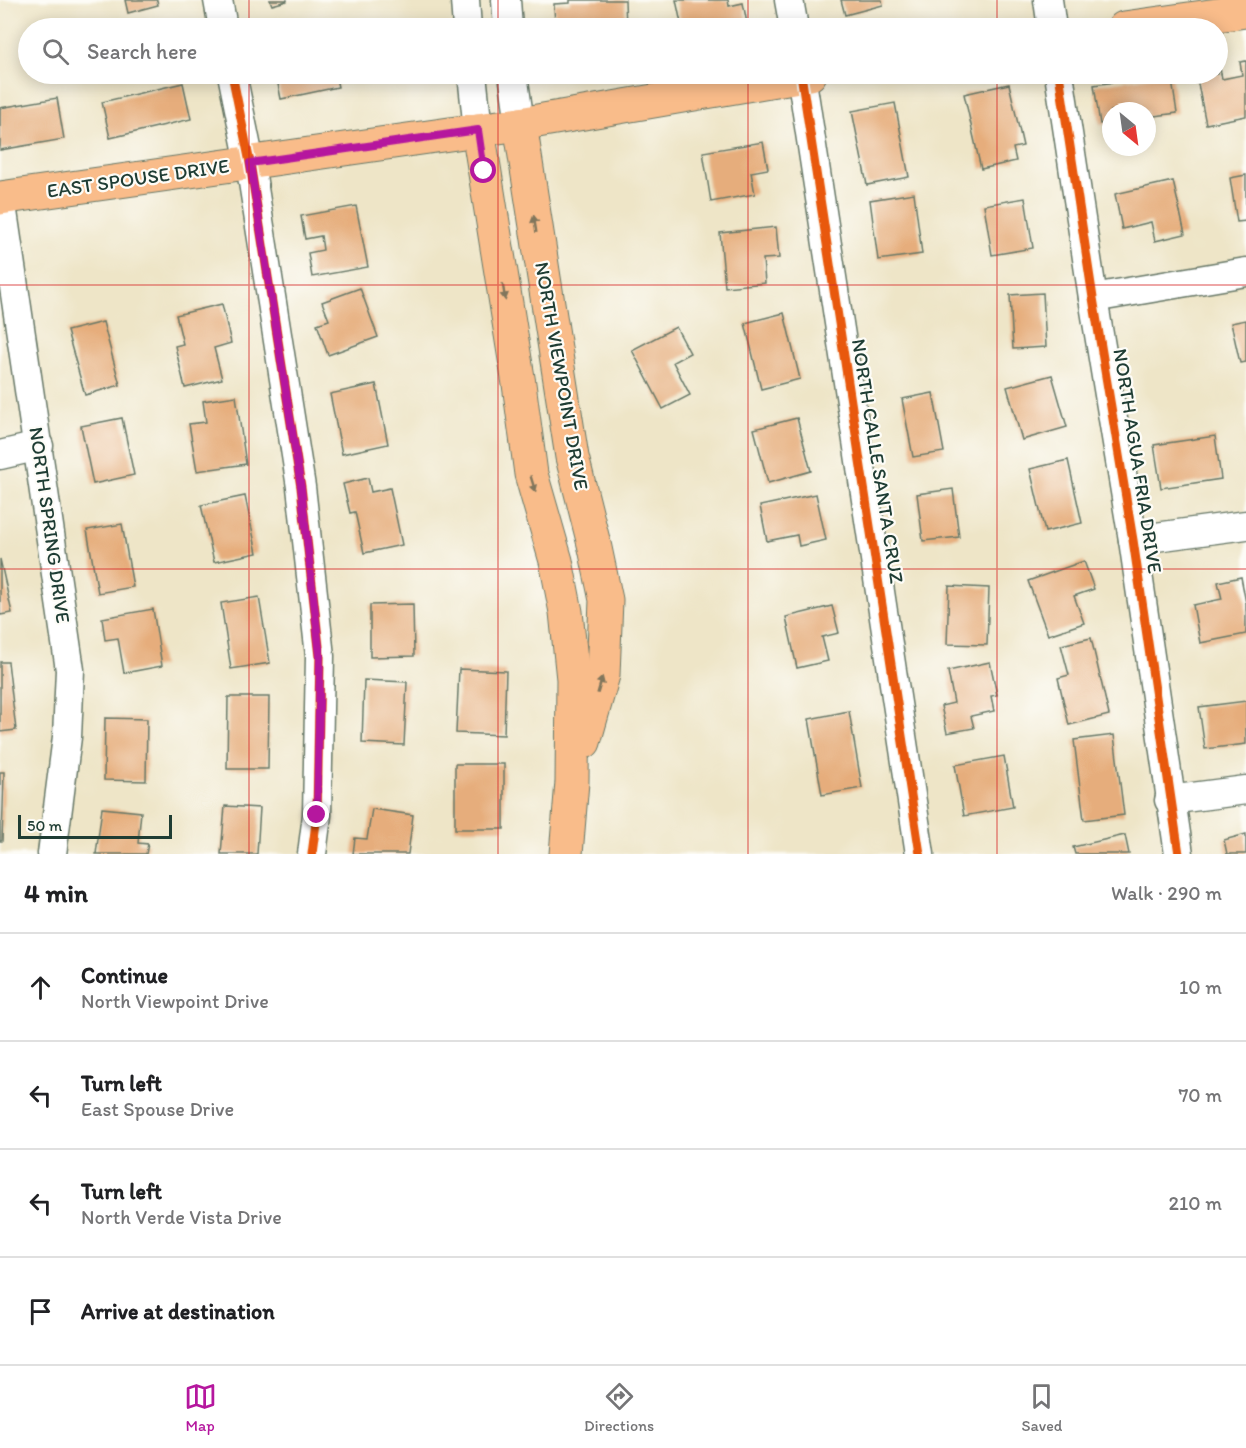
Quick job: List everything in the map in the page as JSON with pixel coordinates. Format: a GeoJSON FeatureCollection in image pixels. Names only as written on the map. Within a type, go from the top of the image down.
{"type":"FeatureCollection","features":[{"type":"Feature","properties":{"kind":"main road"},"geometry":{"type":"LineString","coordinates":[[1196,18],[1246,11]]}},
{"type":"Feature","properties":{"kind":"main road","name":"EAST SPOUSE DRIVE"},"geometry":{"type":"LineString","coordinates":[[1,198],[520,124],[747,84]]}},
{"type":"Feature","properties":{"kind":"main road","name":"NORTH VIEWPOINT DRIVE"},"geometry":{"type":"LineString","coordinates":[[520,124],[572,457],[606,600],[603,675],[573,782]]}},
{"type":"Feature","properties":{"kind":"main road","name":"NORTH VIEWPOINT DRIVE"},"geometry":{"type":"LineString","coordinates":[[478,130],[519,384],[531,474],[556,561],[566,612],[573,679],[573,782],[566,854]]}},
{"type":"Feature","properties":{"kind":"street"},"geometry":{"type":"LineString","coordinates":[[218,0],[222,18]]}},
{"type":"Feature","properties":{"kind":"street"},"geometry":{"type":"LineString","coordinates":[[465,0],[466,18]]}},
{"type":"Feature","properties":{"kind":"street"},"geometry":{"type":"LineString","coordinates":[[506,0],[507,18]]}},
{"type":"Feature","properties":{"kind":"street"},"geometry":{"type":"LineString","coordinates":[[789,0],[792,18]]}},
{"type":"Feature","properties":{"kind":"street"},"geometry":{"type":"LineString","coordinates":[[1048,0],[1051,18]]}},
{"type":"Feature","properties":{"kind":"street"},"geometry":{"type":"LineString","coordinates":[[234,84],[250,163],[301,487],[320,656],[317,815],[312,854]]}},
{"type":"Feature","properties":{"kind":"street","name":"NORTH VIEWPOINT DRIVE"},"geometry":{"type":"LineString","coordinates":[[473,84],[478,130]]}},
{"type":"Feature","properties":{"kind":"street","name":"NORTH VIEWPOINT DRIVE"},"geometry":{"type":"LineString","coordinates":[[514,84],[520,124]]}},
{"type":"Feature","properties":{"kind":"street","name":"NORTH CALLE SANTA CRUZ"},"geometry":{"type":"LineString","coordinates":[[805,84],[920,854]]}},
{"type":"Feature","properties":{"kind":"street","name":"NORTH AGUA FRIA DRIVE"},"geometry":{"type":"LineString","coordinates":[[1061,84],[1133,540],[1169,800],[1179,854]]}},
{"type":"Feature","properties":{"kind":"street","name":"NORTH SPRING DRIVE"},"geometry":{"type":"LineString","coordinates":[[1,198],[70,670],[67,737],[52,854]]}},
{"type":"Feature","properties":{"kind":"street"},"geometry":{"type":"LineString","coordinates":[[1093,298],[1246,272]]}},
{"type":"Feature","properties":{"kind":"street"},"geometry":{"type":"LineString","coordinates":[[0,455],[39,447]]}},
{"type":"Feature","properties":{"kind":"street"},"geometry":{"type":"LineString","coordinates":[[1133,540],[1246,525]]}},
{"type":"Feature","properties":{"kind":"street"},"geometry":{"type":"LineString","coordinates":[[1169,800],[1246,790]]}},
{"type":"Feature","properties":{"kind":"building"},"geometry":{"type":"Polygon","coordinates":[[[125,0],[157,0],[158,5],[128,13],[125,0]]]}},
{"type":"Feature","properties":{"kind":"building"},"geometry":{"type":"Polygon","coordinates":[[[270,0],[287,0],[287,1],[272,5],[270,0]]]}},
{"type":"Feature","properties":{"kind":"building"},"geometry":{"type":"Polygon","coordinates":[[[570,0],[625,0],[626,18],[555,18],[554,4],[570,3],[570,0]]]}},
{"type":"Feature","properties":{"kind":"building"},"geometry":{"type":"Polygon","coordinates":[[[676,0],[728,0],[729,6],[743,3],[746,18],[680,18],[676,0]]]}},
{"type":"Feature","properties":{"kind":"building"},"geometry":{"type":"Polygon","coordinates":[[[841,0],[882,0],[883,5],[845,15],[841,0]]]}},
{"type":"Feature","properties":{"kind":"building"},"geometry":{"type":"Polygon","coordinates":[[[1246,61],[1246,116],[1206,124],[1198,84],[1228,84],[1228,78],[1242,75],[1240,62],[1246,61]]]}},
{"type":"Feature","properties":{"kind":"building"},"geometry":{"type":"Polygon","coordinates":[[[183,84],[191,119],[110,138],[102,102],[183,84]]]}},
{"type":"Feature","properties":{"kind":"building"},"geometry":{"type":"Polygon","coordinates":[[[278,84],[337,84],[338,87],[281,99],[278,84]]]}},
{"type":"Feature","properties":{"kind":"building"},"geometry":{"type":"Polygon","coordinates":[[[1009,84],[1023,146],[1013,148],[1016,161],[981,169],[964,94],[1009,84]]]}},
{"type":"Feature","properties":{"kind":"building"},"geometry":{"type":"Polygon","coordinates":[[[1173,84],[1177,113],[1156,116],[1156,102],[1102,102],[1102,124],[1100,124],[1094,85],[1173,84]]]}},
{"type":"Feature","properties":{"kind":"building"},"geometry":{"type":"Polygon","coordinates":[[[57,98],[64,139],[0,150],[0,108],[57,98]]]}},
{"type":"Feature","properties":{"kind":"building"},"geometry":{"type":"Polygon","coordinates":[[[895,103],[909,177],[867,185],[852,111],[895,103]]]}},
{"type":"Feature","properties":{"kind":"building"},"geometry":{"type":"Polygon","coordinates":[[[763,142],[768,169],[751,172],[755,194],[711,202],[703,152],[763,142]]]}},
{"type":"Feature","properties":{"kind":"building"},"geometry":{"type":"Polygon","coordinates":[[[1246,175],[1246,221],[1237,222],[1230,178],[1246,175]]]}},
{"type":"Feature","properties":{"kind":"building"},"geometry":{"type":"Polygon","coordinates":[[[1173,181],[1185,234],[1155,241],[1151,222],[1122,229],[1115,194],[1173,181]]]}},
{"type":"Feature","properties":{"kind":"building"},"geometry":{"type":"Polygon","coordinates":[[[914,193],[922,254],[878,260],[870,200],[914,193]]]}},
{"type":"Feature","properties":{"kind":"building"},"geometry":{"type":"Polygon","coordinates":[[[1025,198],[1033,248],[992,255],[984,205],[1025,198]]]}},
{"type":"Feature","properties":{"kind":"building"},"geometry":{"type":"Polygon","coordinates":[[[356,206],[368,267],[312,277],[308,253],[323,250],[321,236],[305,239],[301,216],[356,206]]]}},
{"type":"Feature","properties":{"kind":"building"},"geometry":{"type":"Polygon","coordinates":[[[776,227],[779,258],[763,259],[765,283],[725,287],[720,233],[776,227]]]}},
{"type":"Feature","properties":{"kind":"building"},"geometry":{"type":"Polygon","coordinates":[[[360,288],[378,337],[328,355],[317,324],[329,320],[322,302],[360,288]]]}},
{"type":"Feature","properties":{"kind":"building"},"geometry":{"type":"Polygon","coordinates":[[[1043,293],[1046,347],[1013,349],[1010,295],[1043,293]]]}},
{"type":"Feature","properties":{"kind":"building"},"geometry":{"type":"Polygon","coordinates":[[[222,304],[231,343],[214,348],[222,379],[185,388],[175,346],[183,344],[176,315],[222,304]]]}},
{"type":"Feature","properties":{"kind":"building"},"geometry":{"type":"Polygon","coordinates":[[[784,313],[800,379],[761,389],[745,323],[784,313]]]}},
{"type":"Feature","properties":{"kind":"building"},"geometry":{"type":"Polygon","coordinates":[[[1246,320],[1246,362],[1240,363],[1231,323],[1246,320]]]}},
{"type":"Feature","properties":{"kind":"building"},"geometry":{"type":"Polygon","coordinates":[[[103,322],[120,385],[85,395],[67,331],[103,322]]]}},
{"type":"Feature","properties":{"kind":"building"},"geometry":{"type":"Polygon","coordinates":[[[676,327],[690,353],[673,362],[690,395],[663,409],[632,350],[676,327]]]}},
{"type":"Feature","properties":{"kind":"building"},"geometry":{"type":"Polygon","coordinates":[[[1052,375],[1067,427],[1022,440],[1007,387],[1052,375]]]}},
{"type":"Feature","properties":{"kind":"building"},"geometry":{"type":"Polygon","coordinates":[[[376,384],[388,444],[342,454],[330,394],[376,384]]]}},
{"type":"Feature","properties":{"kind":"building"},"geometry":{"type":"Polygon","coordinates":[[[933,393],[944,452],[913,457],[902,399],[933,393]]]}},
{"type":"Feature","properties":{"kind":"building"},"geometry":{"type":"Polygon","coordinates":[[[236,396],[246,464],[197,471],[189,424],[206,422],[203,401],[236,396]]]}},
{"type":"Feature","properties":{"kind":"building"},"geometry":{"type":"Polygon","coordinates":[[[122,418],[134,475],[93,484],[81,426],[122,418]]]}},
{"type":"Feature","properties":{"kind":"building"},"geometry":{"type":"Polygon","coordinates":[[[797,418],[811,471],[768,483],[754,429],[797,418]]]}},
{"type":"Feature","properties":{"kind":"building"},"geometry":{"type":"Polygon","coordinates":[[[1215,436],[1221,479],[1161,488],[1154,445],[1215,436]]]}},
{"type":"Feature","properties":{"kind":"building"},"geometry":{"type":"Polygon","coordinates":[[[1068,460],[1082,523],[1045,532],[1030,469],[1068,460]]]}},
{"type":"Feature","properties":{"kind":"building"},"geometry":{"type":"Polygon","coordinates":[[[368,478],[371,492],[390,488],[402,545],[364,553],[355,512],[350,513],[343,484],[368,478]]]}},
{"type":"Feature","properties":{"kind":"building"},"geometry":{"type":"Polygon","coordinates":[[[953,489],[959,537],[923,541],[917,494],[953,489]]]}},
{"type":"Feature","properties":{"kind":"building"},"geometry":{"type":"Polygon","coordinates":[[[816,494],[826,540],[799,546],[797,535],[767,541],[760,506],[816,494]]]}},
{"type":"Feature","properties":{"kind":"building"},"geometry":{"type":"Polygon","coordinates":[[[245,496],[257,553],[214,562],[201,505],[245,496]]]}},
{"type":"Feature","properties":{"kind":"building"},"geometry":{"type":"Polygon","coordinates":[[[122,524],[133,587],[98,593],[87,530],[122,524]]]}},
{"type":"Feature","properties":{"kind":"building"},"geometry":{"type":"Polygon","coordinates":[[[0,559],[12,613],[0,615],[0,559]]]}},
{"type":"Feature","properties":{"kind":"building"},"geometry":{"type":"Polygon","coordinates":[[[1084,561],[1094,589],[1074,596],[1084,623],[1048,635],[1028,581],[1084,561]]]}},
{"type":"Feature","properties":{"kind":"building"},"geometry":{"type":"Polygon","coordinates":[[[1241,577],[1246,603],[1246,634],[1200,643],[1193,605],[1222,599],[1218,582],[1241,577]]]}},
{"type":"Feature","properties":{"kind":"building"},"geometry":{"type":"Polygon","coordinates":[[[949,586],[989,588],[987,645],[947,644],[949,586]]]}},
{"type":"Feature","properties":{"kind":"building"},"geometry":{"type":"Polygon","coordinates":[[[259,597],[270,663],[231,669],[221,603],[259,597]]]}},
{"type":"Feature","properties":{"kind":"building"},"geometry":{"type":"Polygon","coordinates":[[[413,604],[414,656],[370,657],[370,605],[413,604]]]}},
{"type":"Feature","properties":{"kind":"building"},"geometry":{"type":"Polygon","coordinates":[[[832,606],[839,633],[822,637],[828,661],[797,668],[786,617],[832,606]]]}},
{"type":"Feature","properties":{"kind":"building"},"geometry":{"type":"Polygon","coordinates":[[[153,609],[162,666],[124,673],[118,638],[105,640],[102,618],[153,609]]]}},
{"type":"Feature","properties":{"kind":"building"},"geometry":{"type":"Polygon","coordinates":[[[1091,638],[1109,715],[1069,725],[1058,678],[1069,675],[1061,645],[1091,638]]]}},
{"type":"Feature","properties":{"kind":"building"},"geometry":{"type":"Polygon","coordinates":[[[0,662],[8,662],[16,730],[0,732],[0,662]]]}},
{"type":"Feature","properties":{"kind":"building"},"geometry":{"type":"Polygon","coordinates":[[[990,662],[997,695],[991,696],[994,711],[971,716],[974,728],[947,733],[941,706],[954,703],[948,671],[990,662]]]}},
{"type":"Feature","properties":{"kind":"building"},"geometry":{"type":"Polygon","coordinates":[[[459,669],[506,671],[504,735],[456,733],[459,669]]]}},
{"type":"Feature","properties":{"kind":"building"},"geometry":{"type":"Polygon","coordinates":[[[364,680],[407,682],[404,745],[362,743],[364,680]]]}},
{"type":"Feature","properties":{"kind":"building"},"geometry":{"type":"Polygon","coordinates":[[[228,697],[269,697],[268,769],[227,769],[228,697]]]}},
{"type":"Feature","properties":{"kind":"building"},"geometry":{"type":"Polygon","coordinates":[[[1246,701],[1246,744],[1205,749],[1199,707],[1246,701]]]}},
{"type":"Feature","properties":{"kind":"building"},"geometry":{"type":"Polygon","coordinates":[[[849,711],[862,788],[822,795],[809,719],[849,711]]]}},
{"type":"Feature","properties":{"kind":"building"},"geometry":{"type":"Polygon","coordinates":[[[105,718],[147,719],[146,781],[104,780],[105,718]]]}},
{"type":"Feature","properties":{"kind":"building"},"geometry":{"type":"Polygon","coordinates":[[[1114,735],[1124,815],[1084,820],[1074,740],[1114,735]]]}},
{"type":"Feature","properties":{"kind":"building"},"geometry":{"type":"Polygon","coordinates":[[[1004,756],[1013,807],[964,816],[955,765],[1004,756]]]}},
{"type":"Feature","properties":{"kind":"building"},"geometry":{"type":"Polygon","coordinates":[[[455,764],[504,764],[504,829],[455,829],[455,764]]]}},
{"type":"Feature","properties":{"kind":"building"},"geometry":{"type":"Polygon","coordinates":[[[0,772],[4,772],[2,841],[0,841],[0,772]]]}},
{"type":"Feature","properties":{"kind":"building"},"geometry":{"type":"Polygon","coordinates":[[[225,806],[260,808],[257,854],[221,854],[225,806]]]}},
{"type":"Feature","properties":{"kind":"building"},"geometry":{"type":"Polygon","coordinates":[[[102,808],[141,812],[138,843],[148,844],[146,854],[96,854],[102,808]]]}},
{"type":"Feature","properties":{"kind":"building"},"geometry":{"type":"Polygon","coordinates":[[[372,809],[413,815],[408,854],[353,854],[355,838],[367,839],[372,809]]]}},
{"type":"Feature","properties":{"kind":"building"},"geometry":{"type":"Polygon","coordinates":[[[1246,834],[1246,854],[1227,854],[1224,840],[1246,834]]]}},
{"type":"Feature","properties":{"kind":"building"},"geometry":{"type":"Polygon","coordinates":[[[1125,835],[1129,854],[1075,854],[1073,847],[1125,835]]]}},
{"type":"Feature","properties":{"kind":"cycle path"},"geometry":{"type":"LineString","coordinates":[[234,84],[250,163],[301,487],[320,656],[317,815],[312,854]]}},
{"type":"Feature","properties":{"kind":"cycle path"},"geometry":{"type":"LineString","coordinates":[[803,84],[920,854]]}},
{"type":"Feature","properties":{"kind":"cycle path"},"geometry":{"type":"LineString","coordinates":[[1061,84],[1133,540],[1179,854]]}},
{"type":"Feature","properties":{"kind":"route"},"geometry":{"type":"LineString","coordinates":[[317,815],[320,656],[301,487],[250,163],[478,130],[484,171]]}}]}
